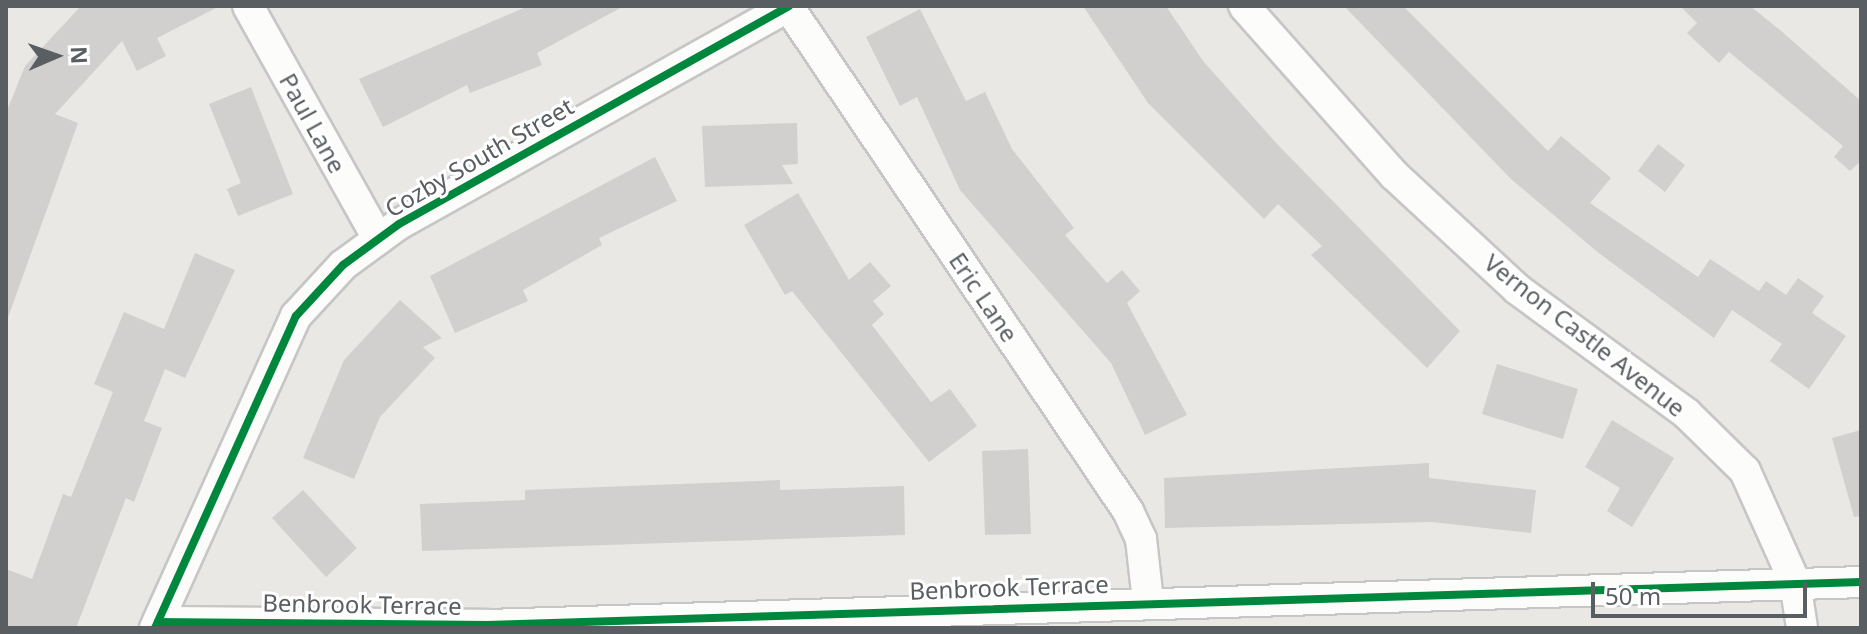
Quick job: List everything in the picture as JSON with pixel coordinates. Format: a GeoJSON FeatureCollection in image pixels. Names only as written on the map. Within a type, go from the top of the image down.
{"type":"FeatureCollection","features":[{"type":"Feature","properties":{"kind":"street","name":"Paul Lane"},"geometry":{"type":"LineString","coordinates":[[248,6],[378,239]]}},
{"type":"Feature","properties":{"kind":"street","name":"Cozby South Street"},"geometry":{"type":"LineString","coordinates":[[156,625],[296,316],[378,239],[789,6]]}},
{"type":"Feature","properties":{"kind":"street","name":"Eric Lane"},"geometry":{"type":"LineString","coordinates":[[789,6],[1128,511],[1141,539],[1148,601]]}},
{"type":"Feature","properties":{"kind":"street","name":"Vernon Castle Avenue"},"geometry":{"type":"LineString","coordinates":[[1244,6],[1394,175],[1517,289],[1686,413],[1745,471],[1795,582],[1802,628]]}},
{"type":"Feature","properties":{"kind":"street","name":"Benbrook Terrace"},"geometry":{"type":"LineString","coordinates":[[156,625],[487,625],[1148,601],[1861,582]]}},
{"type":"Feature","properties":{"kind":"building"},"geometry":{"type":"Polygon","coordinates":[[[81,6],[220,6],[157,38],[166,56],[137,71],[122,41],[55,114],[78,123],[6,323],[6,113],[25,66],[81,6]]]}},
{"type":"Feature","properties":{"kind":"building"},"geometry":{"type":"Polygon","coordinates":[[[528,6],[624,6],[537,53],[542,65],[470,93],[467,85],[383,127],[359,79],[528,6]]]}},
{"type":"Feature","properties":{"kind":"building"},"geometry":{"type":"Polygon","coordinates":[[[1083,6],[1166,6],[1203,61],[1278,145],[1460,331],[1427,368],[1311,255],[1322,246],[1278,204],[1264,219],[1148,103],[1083,6]]]}},
{"type":"Feature","properties":{"kind":"building"},"geometry":{"type":"Polygon","coordinates":[[[1344,6],[1403,6],[1548,151],[1561,136],[1611,178],[1590,203],[1698,277],[1710,259],[1759,291],[1766,281],[1786,295],[1798,278],[1824,296],[1812,313],[1846,336],[1809,389],[1770,361],[1782,344],[1732,310],[1714,338],[1600,254],[1511,179],[1344,6]]]}},
{"type":"Feature","properties":{"kind":"building"},"geometry":{"type":"Polygon","coordinates":[[[1680,6],[1750,6],[1780,30],[1861,101],[1861,161],[1850,171],[1834,157],[1843,146],[1729,52],[1719,63],[1687,33],[1697,23],[1680,6]]]}},
{"type":"Feature","properties":{"kind":"building"},"geometry":{"type":"Polygon","coordinates":[[[920,9],[966,101],[985,92],[1012,149],[1074,228],[1065,235],[1107,283],[1122,270],[1140,291],[1127,303],[1187,415],[1145,435],[1111,363],[960,190],[917,97],[900,106],[866,37],[920,9]]]}},
{"type":"Feature","properties":{"kind":"building"},"geometry":{"type":"Polygon","coordinates":[[[251,87],[293,194],[238,216],[227,189],[241,183],[209,104],[251,87]]]}},
{"type":"Feature","properties":{"kind":"building"},"geometry":{"type":"Polygon","coordinates":[[[797,123],[798,164],[782,165],[793,184],[705,187],[702,126],[797,123]]]}},
{"type":"Feature","properties":{"kind":"building"},"geometry":{"type":"Polygon","coordinates":[[[1658,144],[1685,165],[1665,192],[1638,171],[1658,144]]]}},
{"type":"Feature","properties":{"kind":"building"},"geometry":{"type":"Polygon","coordinates":[[[655,157],[677,201],[599,238],[602,245],[523,290],[528,301],[455,333],[430,276],[655,157]]]}},
{"type":"Feature","properties":{"kind":"building"},"geometry":{"type":"Polygon","coordinates":[[[798,193],[849,280],[870,262],[891,286],[873,301],[884,314],[872,325],[931,402],[950,389],[977,426],[929,462],[792,291],[785,295],[744,225],[798,193]]]}},
{"type":"Feature","properties":{"kind":"building"},"geometry":{"type":"Polygon","coordinates":[[[195,253],[235,270],[185,378],[165,369],[144,421],[162,428],[134,502],[126,498],[76,628],[6,628],[6,569],[32,579],[63,494],[71,497],[113,392],[94,384],[124,312],[164,329],[195,253]]]}},
{"type":"Feature","properties":{"kind":"building"},"geometry":{"type":"Polygon","coordinates":[[[400,300],[442,338],[423,347],[435,358],[380,417],[354,479],[303,458],[344,360],[400,300]]]}},
{"type":"Feature","properties":{"kind":"building"},"geometry":{"type":"Polygon","coordinates":[[[1497,364],[1578,389],[1563,439],[1482,414],[1497,364]]]}},
{"type":"Feature","properties":{"kind":"building"},"geometry":{"type":"Polygon","coordinates":[[[1612,420],[1674,458],[1632,527],[1607,511],[1620,488],[1585,467],[1612,420]]]}},
{"type":"Feature","properties":{"kind":"building"},"geometry":{"type":"Polygon","coordinates":[[[1861,430],[1861,516],[1854,517],[1832,438],[1861,430]]]}},
{"type":"Feature","properties":{"kind":"building"},"geometry":{"type":"Polygon","coordinates":[[[1028,449],[1031,534],[985,535],[982,451],[1028,449]]]}},
{"type":"Feature","properties":{"kind":"building"},"geometry":{"type":"Polygon","coordinates":[[[1429,463],[1429,478],[1536,490],[1531,533],[1432,522],[1165,528],[1164,478],[1429,463]]]}},
{"type":"Feature","properties":{"kind":"building"},"geometry":{"type":"Polygon","coordinates":[[[780,480],[780,490],[904,486],[905,535],[422,551],[420,504],[525,500],[525,490],[780,480]]]}},
{"type":"Feature","properties":{"kind":"building"},"geometry":{"type":"Polygon","coordinates":[[[303,490],[357,548],[326,577],[272,518],[303,490]]]}},
{"type":"Feature","properties":{"kind":"cycle path"},"geometry":{"type":"LineString","coordinates":[[155,628],[296,316],[343,265],[399,224],[789,6]]}},
{"type":"Feature","properties":{"kind":"cycle path"},"geometry":{"type":"LineString","coordinates":[[158,622],[487,625],[1861,582]]}}]}
